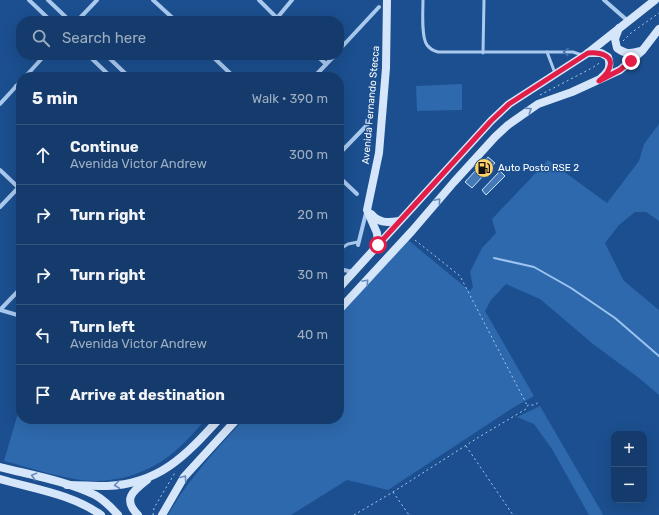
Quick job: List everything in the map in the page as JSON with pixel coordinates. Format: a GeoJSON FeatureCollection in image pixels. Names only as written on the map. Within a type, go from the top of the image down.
{"type":"FeatureCollection","features":[{"type":"Feature","properties":{"kind":"main road","name":"Avenida Fernando Stecca"},"geometry":{"type":"LineString","coordinates":[[367,210],[379,153],[386,68],[387,0]]}},
{"type":"Feature","properties":{"kind":"main road"},"geometry":{"type":"LineString","coordinates":[[344,282],[491,121],[509,104],[586,54],[655,0]]}},
{"type":"Feature","properties":{"kind":"main road"},"geometry":{"type":"LineString","coordinates":[[619,28],[615,39],[617,48],[624,53],[630,54],[642,50]]}},
{"type":"Feature","properties":{"kind":"main road"},"geometry":{"type":"LineString","coordinates":[[344,305],[409,235],[495,137],[508,125],[538,104],[599,81],[620,70],[642,50],[659,29]]}},
{"type":"Feature","properties":{"kind":"main road"},"geometry":{"type":"LineString","coordinates":[[586,54],[601,53],[608,57],[610,62],[608,71],[599,81]]}},
{"type":"Feature","properties":{"kind":"main road"},"geometry":{"type":"LineString","coordinates":[[367,210],[378,221],[399,221]]}},
{"type":"Feature","properties":{"kind":"main road"},"geometry":{"type":"LineString","coordinates":[[367,210],[376,232],[378,245]]}},
{"type":"Feature","properties":{"kind":"main road"},"geometry":{"type":"LineString","coordinates":[[138,515],[132,507],[131,496],[136,489],[154,475],[176,462],[192,448],[214,424]]}},
{"type":"Feature","properties":{"kind":"main road"},"geometry":{"type":"LineString","coordinates":[[155,515],[162,513],[184,477],[233,424]]}},
{"type":"Feature","properties":{"kind":"main road"},"geometry":{"type":"LineString","coordinates":[[0,467],[67,485],[95,496],[109,505],[118,515]]}},
{"type":"Feature","properties":{"kind":"main road"},"geometry":{"type":"LineString","coordinates":[[67,485],[108,486],[128,483],[154,475]]}},
{"type":"Feature","properties":{"kind":"main road"},"geometry":{"type":"LineString","coordinates":[[0,479],[67,497],[82,503],[101,515]]}},
{"type":"Feature","properties":{"kind":"street"},"geometry":{"type":"LineString","coordinates":[[29,0],[46,16]]}},
{"type":"Feature","properties":{"kind":"street"},"geometry":{"type":"LineString","coordinates":[[48,0],[65,16]]}},
{"type":"Feature","properties":{"kind":"street"},"geometry":{"type":"LineString","coordinates":[[82,16],[97,0]]}},
{"type":"Feature","properties":{"kind":"street"},"geometry":{"type":"LineString","coordinates":[[153,0],[171,16]]}},
{"type":"Feature","properties":{"kind":"street"},"geometry":{"type":"LineString","coordinates":[[258,0],[276,16]]}},
{"type":"Feature","properties":{"kind":"street"},"geometry":{"type":"LineString","coordinates":[[281,16],[292,0]]}},
{"type":"Feature","properties":{"kind":"street"},"geometry":{"type":"LineString","coordinates":[[604,0],[628,21]]}},
{"type":"Feature","properties":{"kind":"street"},"geometry":{"type":"LineString","coordinates":[[344,45],[379,7]]}},
{"type":"Feature","properties":{"kind":"street"},"geometry":{"type":"LineString","coordinates":[[30,72],[40,60]]}},
{"type":"Feature","properties":{"kind":"street"},"geometry":{"type":"LineString","coordinates":[[93,60],[106,72]]}},
{"type":"Feature","properties":{"kind":"street"},"geometry":{"type":"LineString","coordinates":[[111,60],[124,72]]}},
{"type":"Feature","properties":{"kind":"street"},"geometry":{"type":"LineString","coordinates":[[216,60],[229,72]]}},
{"type":"Feature","properties":{"kind":"street"},"geometry":{"type":"LineString","coordinates":[[322,60],[326,64]]}},
{"type":"Feature","properties":{"kind":"street"},"geometry":{"type":"LineString","coordinates":[[319,72],[330,60]]}},
{"type":"Feature","properties":{"kind":"street"},"geometry":{"type":"LineString","coordinates":[[0,104],[16,86]]}},
{"type":"Feature","properties":{"kind":"street"},"geometry":{"type":"LineString","coordinates":[[344,149],[369,123]]}},
{"type":"Feature","properties":{"kind":"street"},"geometry":{"type":"LineString","coordinates":[[0,170],[16,184]]}},
{"type":"Feature","properties":{"kind":"street"},"geometry":{"type":"LineString","coordinates":[[344,181],[357,194]]}},
{"type":"Feature","properties":{"kind":"street"},"geometry":{"type":"LineString","coordinates":[[0,207],[16,192]]}},
{"type":"Feature","properties":{"kind":"street","name":"Avenida Fernando Stecca"},"geometry":{"type":"LineString","coordinates":[[358,243],[367,210]]}},
{"type":"Feature","properties":{"kind":"street"},"geometry":{"type":"LineString","coordinates":[[344,270],[353,272]]}},
{"type":"Feature","properties":{"kind":"street"},"geometry":{"type":"LineString","coordinates":[[16,293],[0,310],[16,315]]}},
{"type":"Feature","properties":{"kind":"lane"},"geometry":{"type":"LineString","coordinates":[[423,0],[424,38],[426,45],[438,52],[573,52],[586,54]]}},
{"type":"Feature","properties":{"kind":"lane"},"geometry":{"type":"LineString","coordinates":[[483,52],[484,0]]}},
{"type":"Feature","properties":{"kind":"lane"},"geometry":{"type":"LineString","coordinates":[[546,52],[555,74]]}},
{"type":"Feature","properties":{"kind":"lane"},"geometry":{"type":"LineString","coordinates":[[344,247],[348,244],[358,243]]}},
{"type":"Feature","properties":{"kind":"path"},"geometry":{"type":"LineString","coordinates":[[409,235],[460,276],[528,405]]}},
{"type":"Feature","properties":{"kind":"path"},"geometry":{"type":"LineString","coordinates":[[528,405],[535,405],[540,401]]}},
{"type":"Feature","properties":{"kind":"path"},"geometry":{"type":"LineString","coordinates":[[354,515],[526,409],[528,405]]}},
{"type":"Feature","properties":{"kind":"path"},"geometry":{"type":"LineString","coordinates":[[465,446],[513,515]]}},
{"type":"Feature","properties":{"kind":"path"},"geometry":{"type":"LineString","coordinates":[[393,492],[409,515]]}},
{"type":"Feature","properties":{"kind":"shaded area"},"geometry":{"type":"Polygon","coordinates":[[[462,84],[462,110],[417,111],[416,86],[462,84]]]}},
{"type":"Feature","properties":{"kind":"shaded area"},"geometry":{"type":"Polygon","coordinates":[[[659,124],[659,221],[646,212],[635,212],[619,225],[605,243],[624,281],[659,310],[659,395],[639,378],[593,344],[540,299],[506,284],[491,300],[485,311],[534,396],[514,407],[388,490],[347,480],[291,515],[168,515],[194,477],[239,424],[344,424],[344,310],[408,240],[470,291],[473,287],[470,272],[482,248],[496,233],[492,219],[548,160],[607,203],[639,161],[644,144],[659,124]]]}},
{"type":"Feature","properties":{"kind":"shaded area"},"geometry":{"type":"Polygon","coordinates":[[[540,406],[603,515],[589,515],[552,449],[534,424],[517,417],[540,406]]]}},
{"type":"Feature","properties":{"kind":"shaded area"},"geometry":{"type":"Polygon","coordinates":[[[16,420],[16,424],[202,424],[180,447],[153,467],[120,478],[86,481],[4,461],[16,420]]]}},
{"type":"Feature","properties":{"kind":"building","name":"Auto Posto RSE 2"},"geometry":{"type":"Polygon","coordinates":[[[488,157],[495,163],[472,188],[465,182],[488,157]]]}},
{"type":"Feature","properties":{"kind":"building"},"geometry":{"type":"Polygon","coordinates":[[[500,171],[505,176],[486,195],[482,190],[500,171]]]}},
{"type":"Feature","properties":{"kind":"waterway"},"geometry":{"type":"LineString","coordinates":[[494,258],[534,267],[571,288],[615,318],[659,356]]}},
{"type":"Feature","properties":{"kind":"place","name":"Auto Posto RSE 2"},"geometry":{"type":"Point","coordinates":[484,168]}},
{"type":"Feature","properties":{"kind":"route"},"geometry":{"type":"LineString","coordinates":[[378,245],[491,121],[509,104],[588,53],[596,52],[605,54],[610,62],[608,71],[599,81],[620,70],[631,61]]}}]}
